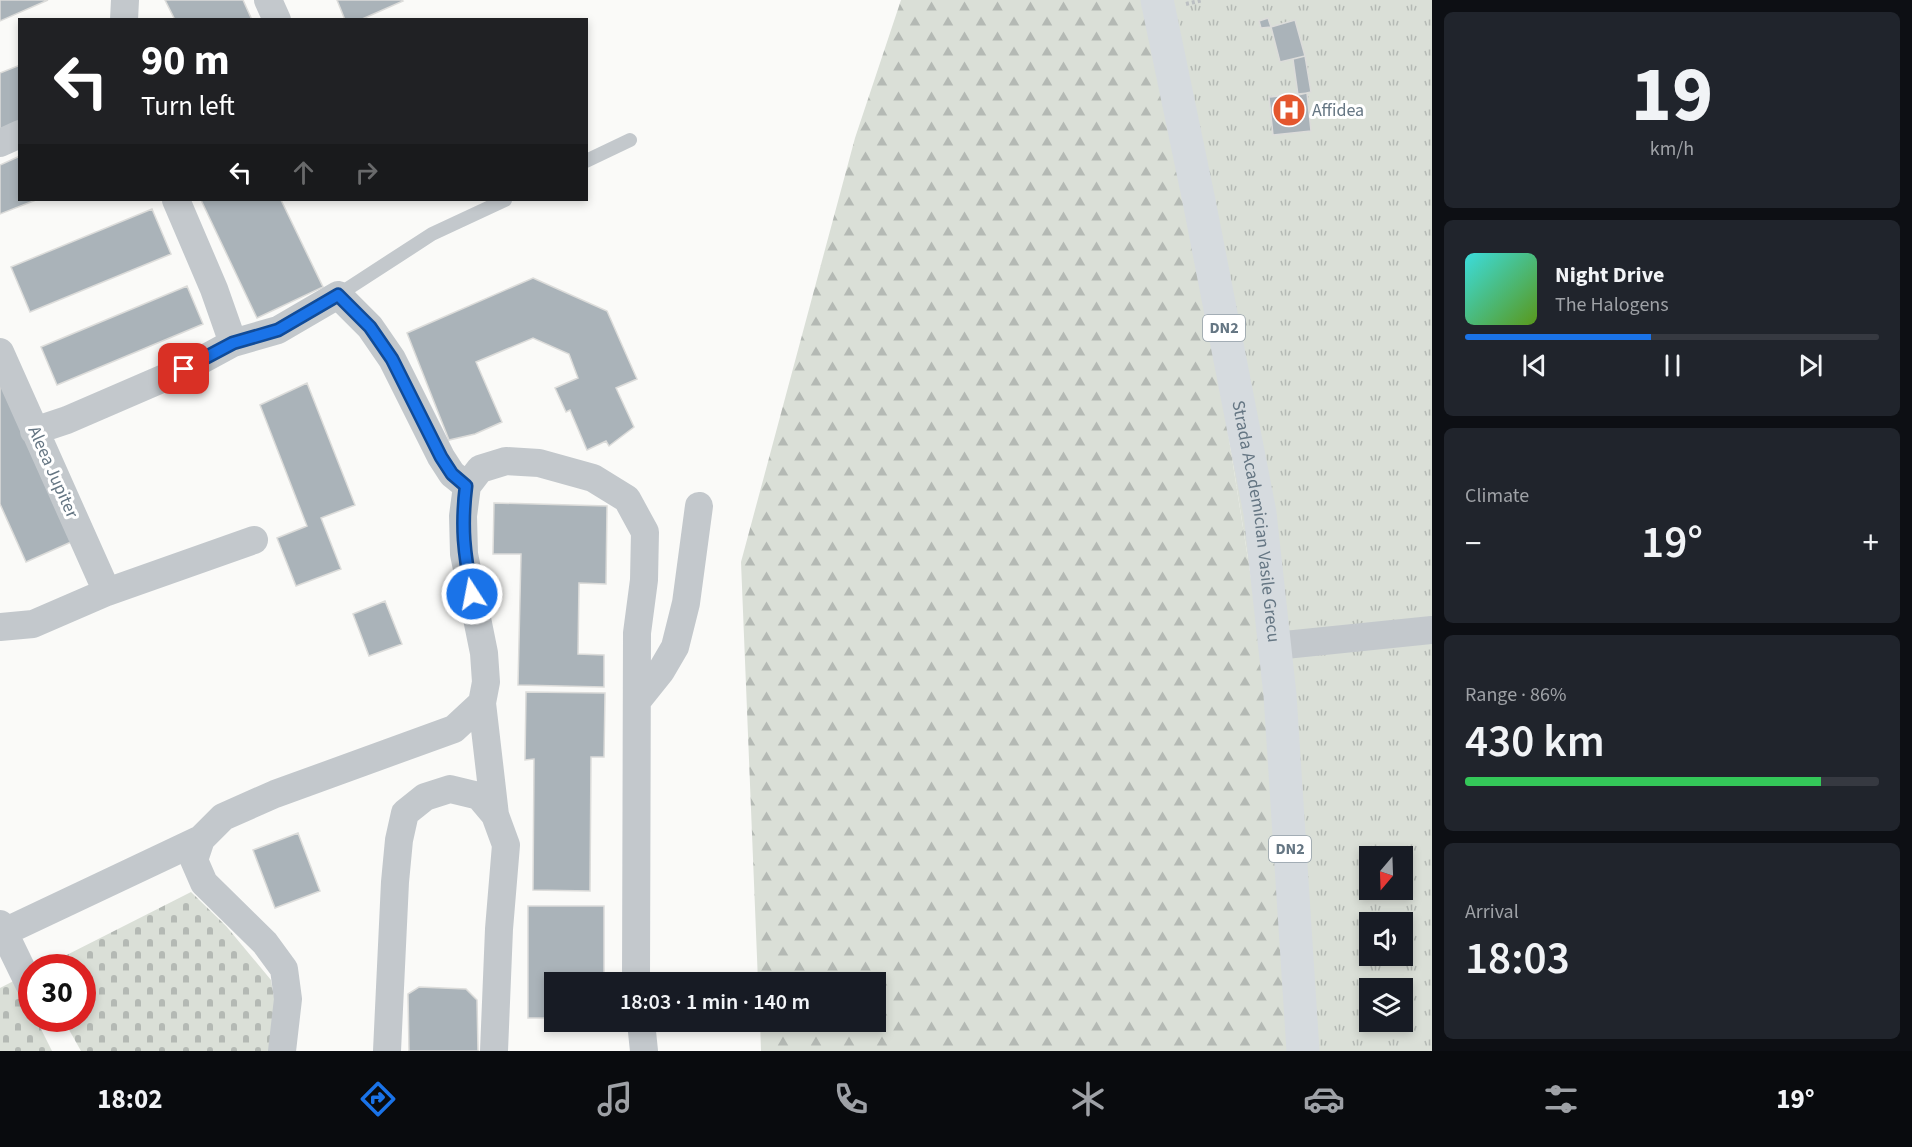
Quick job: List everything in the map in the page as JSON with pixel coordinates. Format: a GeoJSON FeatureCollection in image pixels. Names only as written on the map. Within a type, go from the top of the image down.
{"type":"FeatureCollection","features":[{"type":"Feature","properties":{"kind":"main road","name":"Strada Academician Vasile Grecu"},"geometry":{"type":"LineString","coordinates":[[1156,0],[1199,201],[1260,513],[1280,695],[1303,1051]]}},
{"type":"Feature","properties":{"kind":"street"},"geometry":{"type":"LineString","coordinates":[[124,18],[125,0]]}},
{"type":"Feature","properties":{"kind":"street"},"geometry":{"type":"LineString","coordinates":[[268,0],[276,18]]}},
{"type":"Feature","properties":{"kind":"street"},"geometry":{"type":"LineString","coordinates":[[0,143],[18,135]]}},
{"type":"Feature","properties":{"kind":"street"},"geometry":{"type":"LineString","coordinates":[[176,201],[214,289],[233,343]]}},
{"type":"Feature","properties":{"kind":"street"},"geometry":{"type":"LineString","coordinates":[[34,431],[67,420],[184,369],[233,343],[278,330],[338,295],[370,327],[392,359],[441,457],[452,474],[466,486]]}},
{"type":"Feature","properties":{"kind":"street","name":"Aleea Jupiter"},"geometry":{"type":"LineString","coordinates":[[0,352],[107,592]]}},
{"type":"Feature","properties":{"kind":"street"},"geometry":{"type":"LineString","coordinates":[[494,1051],[499,929],[506,845],[495,815],[482,703],[486,682],[484,653],[465,554],[463,516],[466,486],[480,469],[506,461],[539,463],[593,478],[627,499],[645,532],[644,580],[637,633],[636,972]]}},
{"type":"Feature","properties":{"kind":"street"},"geometry":{"type":"LineString","coordinates":[[637,702],[661,671],[675,647],[686,603],[699,506]]}},
{"type":"Feature","properties":{"kind":"street"},"geometry":{"type":"LineString","coordinates":[[0,627],[33,624],[107,592],[254,540]]}},
{"type":"Feature","properties":{"kind":"street"},"geometry":{"type":"LineString","coordinates":[[1275,646],[1432,630]]}},
{"type":"Feature","properties":{"kind":"street"},"geometry":{"type":"LineString","coordinates":[[18,963],[1,930],[201,839],[223,817],[275,794],[454,729],[482,703]]}},
{"type":"Feature","properties":{"kind":"street"},"geometry":{"type":"LineString","coordinates":[[387,1051],[395,882],[399,840],[405,813],[425,797],[450,789],[479,796],[495,815]]}},
{"type":"Feature","properties":{"kind":"street"},"geometry":{"type":"LineString","coordinates":[[201,839],[194,860],[204,883],[265,943],[284,969],[288,999],[282,1051]]}},
{"type":"Feature","properties":{"kind":"street"},"geometry":{"type":"LineString","coordinates":[[642,1032],[644,1051]]}},
{"type":"Feature","properties":{"kind":"lane"},"geometry":{"type":"LineString","coordinates":[[588,160],[630,140]]}},
{"type":"Feature","properties":{"kind":"lane"},"geometry":{"type":"LineString","coordinates":[[338,295],[432,234],[503,201]]}},
{"type":"Feature","properties":{"kind":"green space"},"geometry":{"type":"Polygon","coordinates":[[[901,0],[1142,0],[1198,244],[1262,647],[1294,1051],[761,1051],[760,1032],[886,1032],[886,972],[758,972],[741,562],[855,138],[901,0]]]}},
{"type":"Feature","properties":{"kind":"green space"},"geometry":{"type":"Polygon","coordinates":[[[1142,0],[1432,0],[1432,1051],[1294,1051],[1262,647],[1198,244],[1142,0]]]}},
{"type":"Feature","properties":{"kind":"green space"},"geometry":{"type":"Polygon","coordinates":[[[191,892],[226,926],[271,980],[277,1014],[274,1051],[81,1051],[70,1032],[96,1032],[96,954],[69,954],[191,892]]]}},
{"type":"Feature","properties":{"kind":"green space"},"geometry":{"type":"Polygon","coordinates":[[[18,979],[18,1032],[42,1032],[52,1051],[0,1051],[0,988],[18,979]]]}},
{"type":"Feature","properties":{"kind":"building"},"geometry":{"type":"Polygon","coordinates":[[[0,0],[48,0],[0,21],[0,0]]]}},
{"type":"Feature","properties":{"kind":"building"},"geometry":{"type":"Polygon","coordinates":[[[165,0],[243,0],[251,18],[174,18],[165,0]]]}},
{"type":"Feature","properties":{"kind":"building"},"geometry":{"type":"Polygon","coordinates":[[[337,0],[403,1],[365,18],[344,18],[337,0]]]}},
{"type":"Feature","properties":{"kind":"building"},"geometry":{"type":"Polygon","coordinates":[[[1268,18],[1271,27],[1261,28],[1259,21],[1268,18]]]}},
{"type":"Feature","properties":{"kind":"building"},"geometry":{"type":"Polygon","coordinates":[[[1295,20],[1305,56],[1280,62],[1271,27],[1295,20]]]}},
{"type":"Feature","properties":{"kind":"building"},"geometry":{"type":"Polygon","coordinates":[[[1305,56],[1311,92],[1298,95],[1293,59],[1305,56]]]}},
{"type":"Feature","properties":{"kind":"building"},"geometry":{"type":"Polygon","coordinates":[[[18,66],[18,122],[0,129],[0,73],[18,66]]]}},
{"type":"Feature","properties":{"kind":"building"},"geometry":{"type":"Polygon","coordinates":[[[1307,93],[1311,131],[1273,135],[1269,97],[1307,93]]]}},
{"type":"Feature","properties":{"kind":"building"},"geometry":{"type":"Polygon","coordinates":[[[18,157],[18,201],[33,201],[0,214],[0,165],[18,157]]]}},
{"type":"Feature","properties":{"kind":"building"},"geometry":{"type":"Polygon","coordinates":[[[201,201],[281,201],[323,287],[257,318],[201,201]]]}},
{"type":"Feature","properties":{"kind":"building"},"geometry":{"type":"Polygon","coordinates":[[[152,209],[171,254],[30,312],[11,267],[152,209]]]}},
{"type":"Feature","properties":{"kind":"building"},"geometry":{"type":"Polygon","coordinates":[[[533,278],[607,311],[637,379],[616,388],[634,427],[609,446],[606,441],[587,450],[570,410],[566,412],[555,388],[578,378],[569,354],[533,338],[476,362],[502,422],[475,434],[449,440],[407,333],[533,278]]]}},
{"type":"Feature","properties":{"kind":"building"},"geometry":{"type":"Polygon","coordinates":[[[187,286],[203,324],[57,385],[41,347],[187,286]]]}},
{"type":"Feature","properties":{"kind":"building"},"geometry":{"type":"Polygon","coordinates":[[[0,383],[71,542],[26,562],[0,504],[0,383]]]}},
{"type":"Feature","properties":{"kind":"building"},"geometry":{"type":"Polygon","coordinates":[[[307,383],[355,505],[321,518],[341,569],[296,586],[277,538],[307,526],[260,405],[307,383]]]}},
{"type":"Feature","properties":{"kind":"building"},"geometry":{"type":"Polygon","coordinates":[[[494,503],[607,506],[606,584],[579,583],[578,654],[604,655],[604,687],[518,685],[521,554],[493,554],[494,503]]]}},
{"type":"Feature","properties":{"kind":"building"},"geometry":{"type":"Polygon","coordinates":[[[385,601],[402,644],[369,656],[353,614],[385,601]]]}},
{"type":"Feature","properties":{"kind":"building"},"geometry":{"type":"Polygon","coordinates":[[[526,692],[605,693],[604,757],[591,757],[590,891],[533,890],[534,759],[525,760],[526,692]]]}},
{"type":"Feature","properties":{"kind":"building"},"geometry":{"type":"Polygon","coordinates":[[[298,833],[320,891],[275,908],[253,850],[298,833]]]}},
{"type":"Feature","properties":{"kind":"building"},"geometry":{"type":"Polygon","coordinates":[[[528,906],[604,906],[604,972],[544,972],[544,1018],[528,1018],[528,906]]]}},
{"type":"Feature","properties":{"kind":"building"},"geometry":{"type":"Polygon","coordinates":[[[419,987],[466,989],[477,1000],[478,1051],[409,1051],[408,994],[419,987]]]}},
{"type":"Feature","properties":{"kind":"place","name":"Affidea"},"geometry":{"type":"Point","coordinates":[1289,110]}},
{"type":"Feature","properties":{"kind":"route"},"geometry":{"type":"LineString","coordinates":[[184,369],[233,343],[278,330],[338,295],[370,327],[392,359],[441,457],[452,474],[466,486],[463,516],[465,554],[472,594]]}}]}
